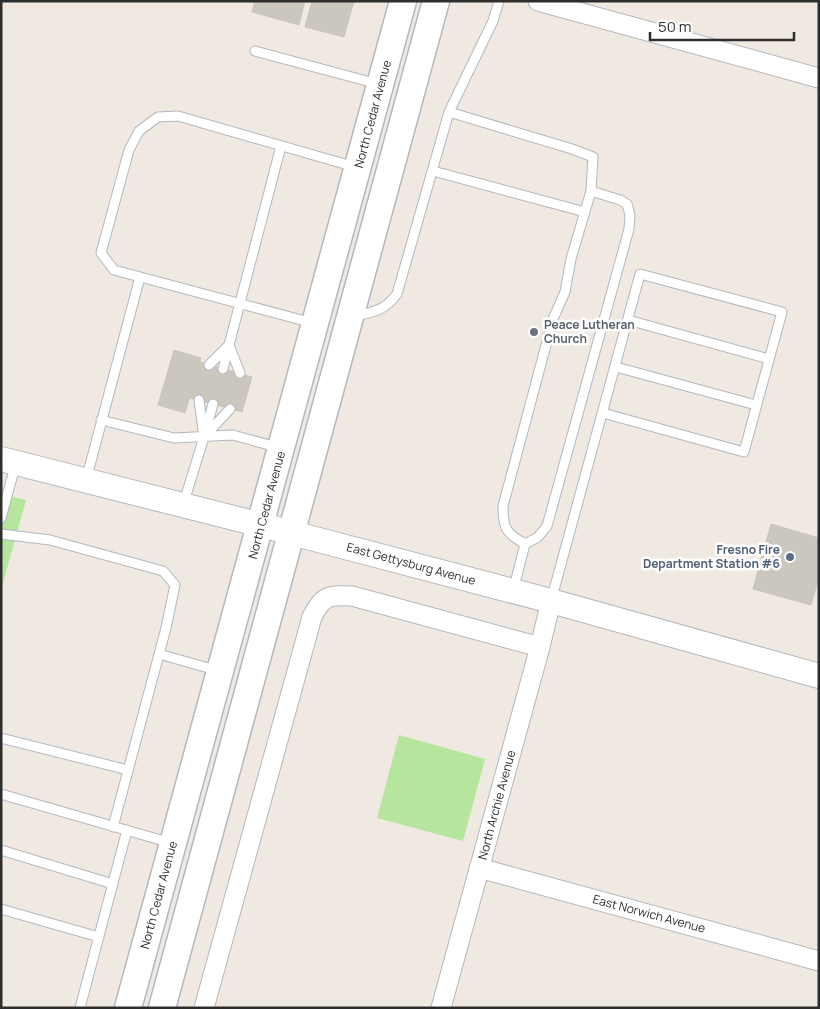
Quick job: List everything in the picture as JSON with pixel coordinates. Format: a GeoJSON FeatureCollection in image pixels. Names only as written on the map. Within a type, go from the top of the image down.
{"type":"FeatureCollection","features":[{"type":"Feature","properties":{"kind":"main road","name":"North Cedar Avenue"},"geometry":{"type":"LineString","coordinates":[[128,1008],[403,1]]}},
{"type":"Feature","properties":{"kind":"main road"},"geometry":{"type":"LineString","coordinates":[[162,1008],[436,1]]}},
{"type":"Feature","properties":{"kind":"main road"},"geometry":{"type":"LineString","coordinates":[[173,844],[185,854],[186,864],[172,937],[175,961]]}},
{"type":"Feature","properties":{"kind":"street"},"geometry":{"type":"LineString","coordinates":[[538,1],[819,78]]}},
{"type":"Feature","properties":{"kind":"street","name":"East Gettysburg Avenue"},"geometry":{"type":"LineString","coordinates":[[8,461],[551,601],[819,676]]}},
{"type":"Feature","properties":{"kind":"street"},"geometry":{"type":"LineString","coordinates":[[204,1008],[312,617],[320,602],[334,595],[352,596],[540,647]]}},
{"type":"Feature","properties":{"kind":"street","name":"North Archie Avenue"},"geometry":{"type":"LineString","coordinates":[[441,1008],[551,601]]}},
{"type":"Feature","properties":{"kind":"street","name":"East Norwich Avenue"},"geometry":{"type":"LineString","coordinates":[[479,868],[819,961]]}},
{"type":"Feature","properties":{"kind":"lane"},"geometry":{"type":"LineString","coordinates":[[351,316],[376,311],[388,305],[397,294],[449,112],[493,21],[499,1]]}},
{"type":"Feature","properties":{"kind":"lane"},"geometry":{"type":"LineString","coordinates":[[256,51],[381,84]]}},
{"type":"Feature","properties":{"kind":"lane"},"geometry":{"type":"LineString","coordinates":[[449,112],[572,149],[593,158],[591,191],[571,259],[565,292],[553,320],[503,506],[503,519],[509,534],[524,544]]}},
{"type":"Feature","properties":{"kind":"lane"},"geometry":{"type":"LineString","coordinates":[[316,323],[114,270],[100,253],[129,150],[140,131],[158,116],[178,116],[358,167]]}},
{"type":"Feature","properties":{"kind":"lane"},"geometry":{"type":"LineString","coordinates":[[223,369],[281,146]]}},
{"type":"Feature","properties":{"kind":"lane"},"geometry":{"type":"LineString","coordinates":[[433,171],[585,212]]}},
{"type":"Feature","properties":{"kind":"lane"},"geometry":{"type":"LineString","coordinates":[[524,544],[538,537],[547,526],[629,229],[630,215],[627,204],[591,191]]}},
{"type":"Feature","properties":{"kind":"lane"},"geometry":{"type":"LineString","coordinates":[[551,601],[640,274],[782,312],[744,452],[603,413]]}},
{"type":"Feature","properties":{"kind":"lane"},"geometry":{"type":"LineString","coordinates":[[86,481],[140,277]]}},
{"type":"Feature","properties":{"kind":"lane"},"geometry":{"type":"LineString","coordinates":[[628,320],[769,359]]}},
{"type":"Feature","properties":{"kind":"lane"},"geometry":{"type":"LineString","coordinates":[[209,365],[229,345]]}},
{"type":"Feature","properties":{"kind":"lane"},"geometry":{"type":"LineString","coordinates":[[229,345],[240,373]]}},
{"type":"Feature","properties":{"kind":"lane"},"geometry":{"type":"LineString","coordinates":[[616,366],[756,405]]}},
{"type":"Feature","properties":{"kind":"lane"},"geometry":{"type":"LineString","coordinates":[[199,400],[204,437]]}},
{"type":"Feature","properties":{"kind":"lane"},"geometry":{"type":"LineString","coordinates":[[183,505],[213,404]]}},
{"type":"Feature","properties":{"kind":"lane"},"geometry":{"type":"LineString","coordinates":[[204,437],[230,409]]}},
{"type":"Feature","properties":{"kind":"lane"},"geometry":{"type":"LineString","coordinates":[[101,420],[174,438],[233,436],[282,448]]}},
{"type":"Feature","properties":{"kind":"lane"},"geometry":{"type":"LineString","coordinates":[[1,518],[8,461]]}},
{"type":"Feature","properties":{"kind":"lane"},"geometry":{"type":"LineString","coordinates":[[1,534],[50,540],[162,570],[175,585],[159,654],[113,827]]}},
{"type":"Feature","properties":{"kind":"lane"},"geometry":{"type":"LineString","coordinates":[[513,591],[524,544]]}},
{"type":"Feature","properties":{"kind":"lane"},"geometry":{"type":"LineString","coordinates":[[159,654],[221,672]]}},
{"type":"Feature","properties":{"kind":"lane"},"geometry":{"type":"LineString","coordinates":[[1,738],[128,770]]}},
{"type":"Feature","properties":{"kind":"lane"},"geometry":{"type":"LineString","coordinates":[[1,794],[173,844]]}},
{"type":"Feature","properties":{"kind":"lane"},"geometry":{"type":"LineString","coordinates":[[80,1008],[127,830]]}},
{"type":"Feature","properties":{"kind":"lane"},"geometry":{"type":"LineString","coordinates":[[1,850],[113,884]]}},
{"type":"Feature","properties":{"kind":"lane"},"geometry":{"type":"LineString","coordinates":[[1,909],[99,937]]}},
{"type":"Feature","properties":{"kind":"green space"},"geometry":{"type":"Polygon","coordinates":[[[1,494],[26,500],[1,590],[1,494]]]}},
{"type":"Feature","properties":{"kind":"green space"},"geometry":{"type":"Polygon","coordinates":[[[399,735],[485,759],[463,841],[377,818],[399,735]]]}},
{"type":"Feature","properties":{"kind":"building"},"geometry":{"type":"Polygon","coordinates":[[[255,1],[282,1],[277,19],[252,12],[255,1]]]}},
{"type":"Feature","properties":{"kind":"building"},"geometry":{"type":"Polygon","coordinates":[[[282,1],[305,1],[299,25],[277,19],[282,1]]]}},
{"type":"Feature","properties":{"kind":"building"},"geometry":{"type":"Polygon","coordinates":[[[312,1],[354,1],[344,37],[305,27],[312,1]]]}},
{"type":"Feature","properties":{"kind":"building"},"geometry":{"type":"Polygon","coordinates":[[[174,350],[201,358],[185,413],[158,405],[174,350]]]}},
{"type":"Feature","properties":{"kind":"building"},"geometry":{"type":"Polygon","coordinates":[[[200,362],[252,377],[242,412],[190,398],[200,362]]]}},
{"type":"Feature","properties":{"kind":"building","name":"Fresno Fire Department Station #6"},"geometry":{"type":"Polygon","coordinates":[[[771,524],[819,538],[819,577],[811,605],[753,589],[771,524]]]}},
{"type":"Feature","properties":{"kind":"place","name":"Peace Lutheran Church"},"geometry":{"type":"Point","coordinates":[534,332]}},
{"type":"Feature","properties":{"kind":"place","name":"Fresno Fire Department Station #6"},"geometry":{"type":"Point","coordinates":[790,557]}}]}
